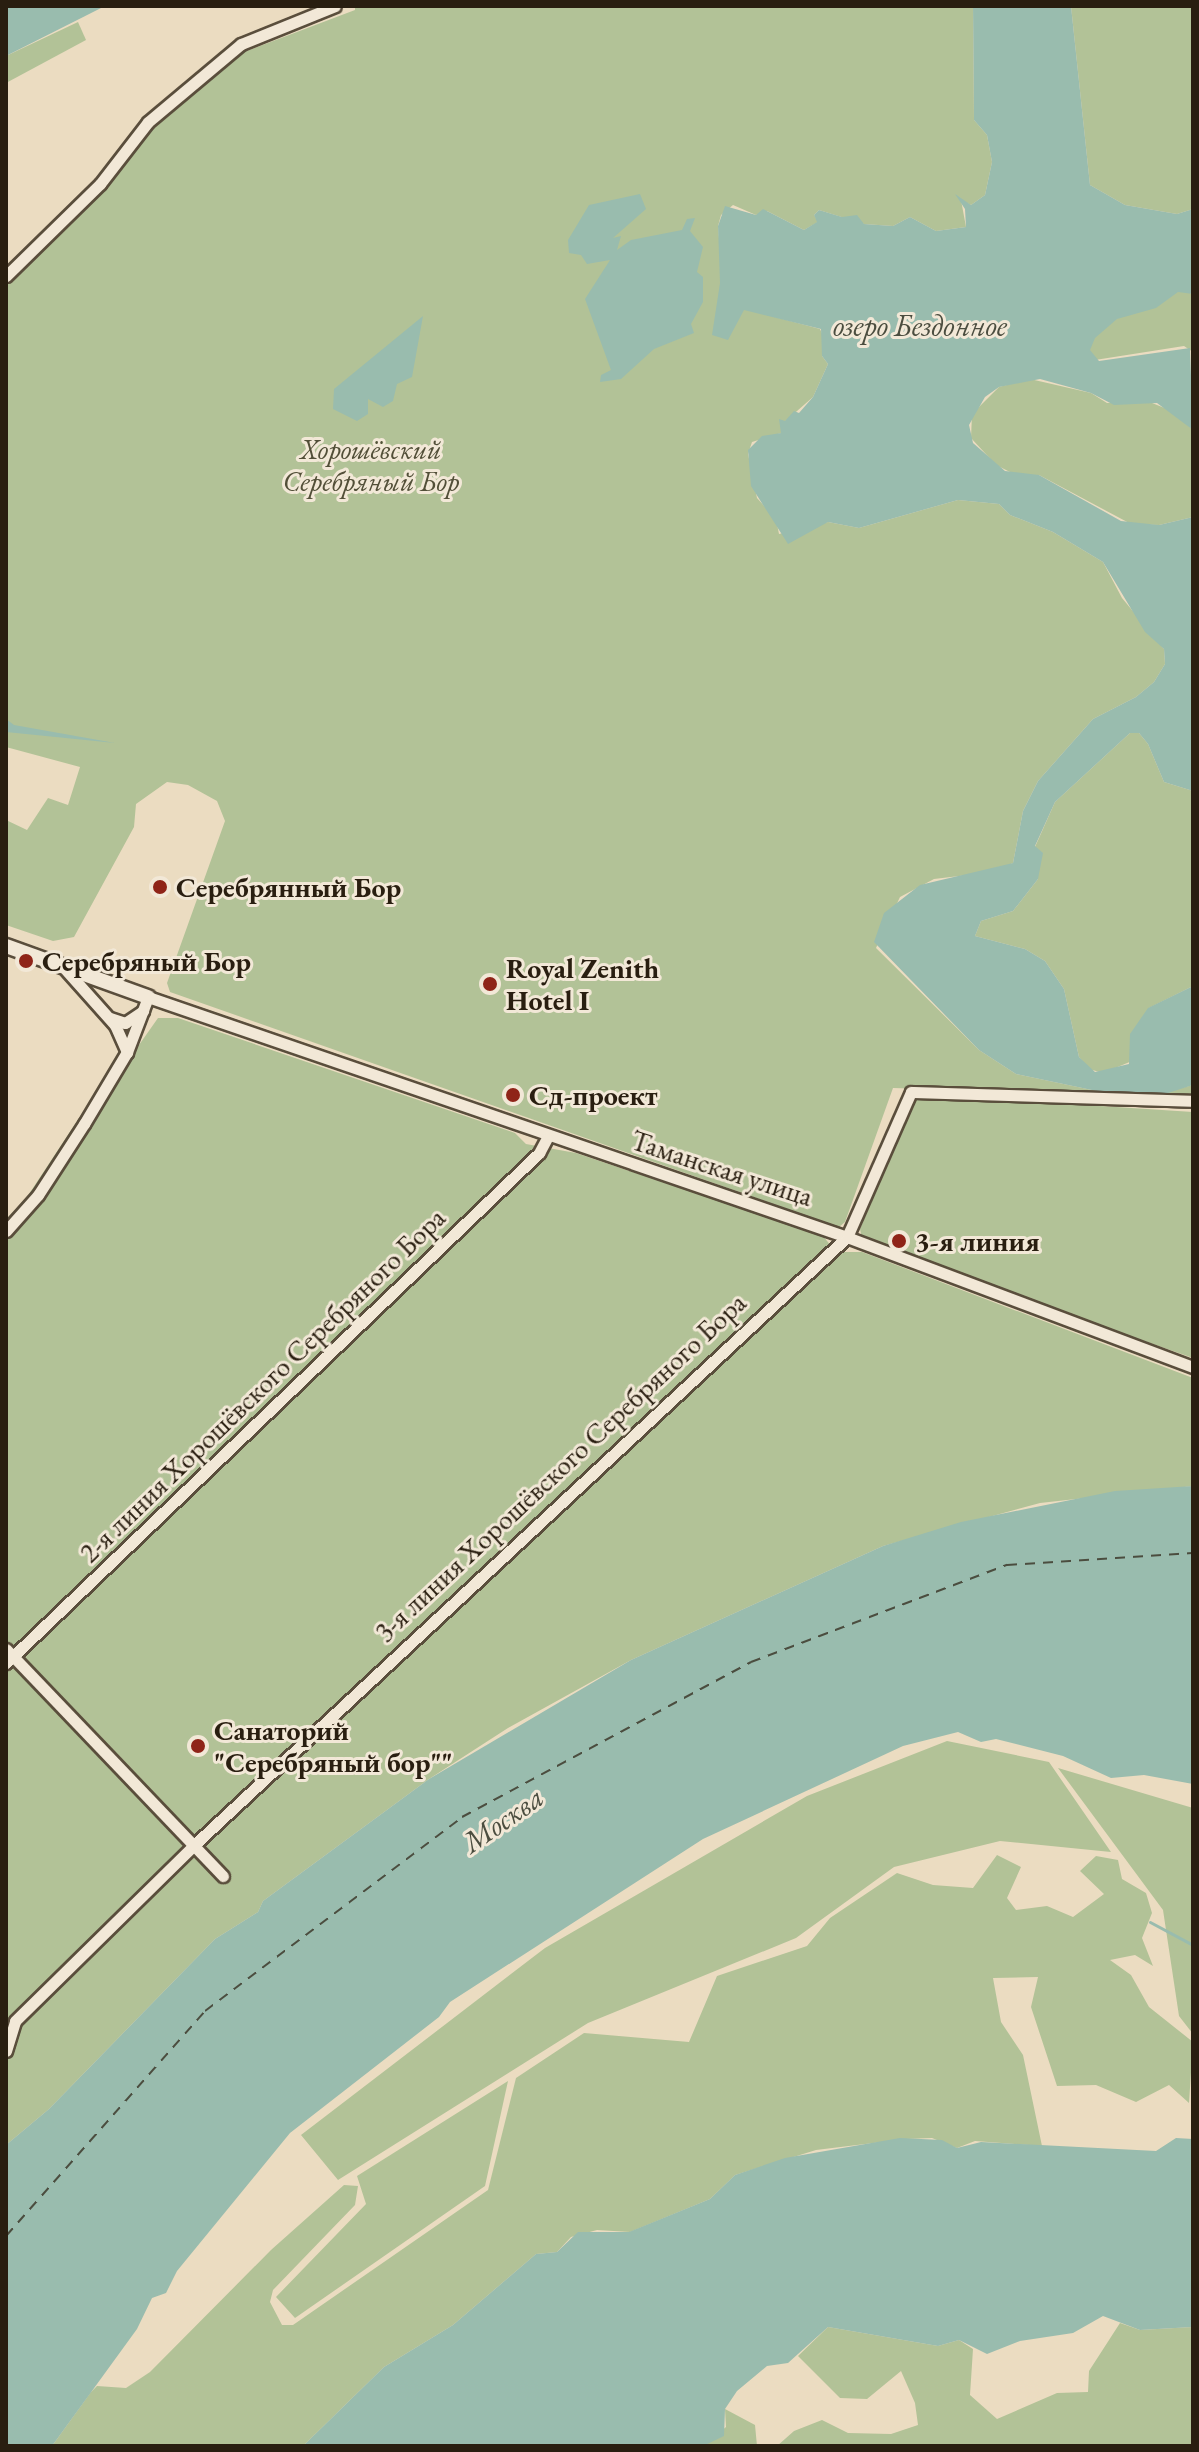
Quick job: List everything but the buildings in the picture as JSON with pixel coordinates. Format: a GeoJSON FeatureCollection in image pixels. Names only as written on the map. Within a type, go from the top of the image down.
{"type":"FeatureCollection","features":[{"type":"Feature","properties":{"kind":"street"},"geometry":{"type":"LineString","coordinates":[[6,276],[100,184],[148,122],[241,44],[335,6]]}},
{"type":"Feature","properties":{"kind":"street","name":"Таманская улица"},"geometry":{"type":"LineString","coordinates":[[6,946],[51,961],[86,980],[146,1003],[847,1237],[1193,1367]]}},
{"type":"Feature","properties":{"kind":"street"},"geometry":{"type":"LineString","coordinates":[[86,980],[127,1052]]}},
{"type":"Feature","properties":{"kind":"street"},"geometry":{"type":"LineString","coordinates":[[109,1018],[125,1023],[146,1003]]}},
{"type":"Feature","properties":{"kind":"street"},"geometry":{"type":"LineString","coordinates":[[6,1231],[38,1195],[127,1052],[146,1003]]}},
{"type":"Feature","properties":{"kind":"street","name":"3-я линия Хорошёвского Серебряного Бора"},"geometry":{"type":"LineString","coordinates":[[6,2051],[15,2021],[194,1845],[847,1237],[911,1092],[1193,1101]]}},
{"type":"Feature","properties":{"kind":"street","name":"2-я линия Хорошёвского Серебряного Бора"},"geometry":{"type":"LineString","coordinates":[[8,1657],[539,1153],[547,1138]]}},
{"type":"Feature","properties":{"kind":"street"},"geometry":{"type":"LineString","coordinates":[[8,1657],[223,1876]]}},
{"type":"Feature","properties":{"kind":"green space","name":"Хорошёвский Серебряный Бор"},"geometry":{"type":"Polygon","coordinates":[[[355,6],[973,6],[974,120],[987,135],[992,162],[985,195],[971,205],[961,200],[966,227],[936,231],[910,217],[893,226],[864,224],[819,210],[814,215],[818,222],[804,230],[767,211],[756,215],[733,205],[721,215],[718,226],[722,276],[716,325],[732,330],[743,310],[749,310],[820,329],[824,338],[822,356],[828,364],[813,397],[781,425],[781,433],[752,442],[748,454],[757,498],[776,519],[779,534],[828,522],[859,528],[958,500],[999,504],[1010,515],[1053,532],[1103,562],[1122,598],[1164,649],[1165,664],[1154,682],[1136,697],[1093,719],[1038,781],[1023,811],[1013,863],[993,872],[934,879],[900,897],[876,948],[979,1050],[1016,1074],[1092,1090],[1158,1094],[1193,1085],[1193,1097],[893,1088],[845,1222],[839,1227],[170,992],[167,983],[225,821],[217,801],[188,785],[167,782],[136,804],[134,827],[74,937],[53,941],[6,925],[6,820],[27,830],[48,798],[68,805],[80,767],[6,747],[6,286],[106,187],[154,128],[244,52],[355,10],[355,6]]]}},
{"type":"Feature","properties":{"kind":"green space"},"geometry":{"type":"Polygon","coordinates":[[[1071,6],[1193,6],[1193,209],[1177,214],[1125,205],[1090,185],[1071,6]]]}},
{"type":"Feature","properties":{"kind":"green space"},"geometry":{"type":"Polygon","coordinates":[[[78,22],[86,40],[6,83],[6,56],[78,22]]]}},
{"type":"Feature","properties":{"kind":"green space"},"geometry":{"type":"Polygon","coordinates":[[[1177,289],[1193,294],[1193,352],[1184,346],[1095,360],[1086,346],[1095,326],[1177,289]]]}},
{"type":"Feature","properties":{"kind":"green space"},"geometry":{"type":"Polygon","coordinates":[[[1030,379],[1091,393],[1107,403],[1147,401],[1172,411],[1193,430],[1193,517],[1159,525],[1131,524],[1039,475],[1016,475],[996,465],[971,438],[972,414],[999,387],[1030,379]]]}},
{"type":"Feature","properties":{"kind":"green space"},"geometry":{"type":"Polygon","coordinates":[[[1130,733],[1139,733],[1148,744],[1164,782],[1193,791],[1193,986],[1149,1008],[1130,1038],[1132,1061],[1103,1073],[1089,1069],[1079,1057],[1064,989],[1045,961],[1025,949],[975,936],[981,921],[1013,911],[1038,879],[1035,847],[1055,802],[1130,733]]]}},
{"type":"Feature","properties":{"kind":"green space"},"geometry":{"type":"Polygon","coordinates":[[[158,1018],[178,1018],[515,1133],[526,1144],[576,1153],[823,1236],[836,1252],[862,1252],[1193,1378],[1193,1486],[1040,1503],[883,1546],[631,1660],[508,1728],[429,1779],[263,1901],[258,1912],[215,1939],[49,2109],[6,2145],[6,1219],[25,1200],[118,1059],[127,1062],[158,1018]]]}},
{"type":"Feature","properties":{"kind":"green space"},"geometry":{"type":"Polygon","coordinates":[[[916,1094],[1193,1112],[1193,1358],[863,1243],[860,1229],[916,1094]]]}},
{"type":"Feature","properties":{"kind":"green space"},"geometry":{"type":"Polygon","coordinates":[[[947,1741],[1049,1762],[1111,1852],[1000,1841],[894,1867],[796,1938],[588,2023],[338,2180],[301,2135],[545,1948],[807,1796],[947,1741]]]}},
{"type":"Feature","properties":{"kind":"green space"},"geometry":{"type":"Polygon","coordinates":[[[1058,1768],[1193,1808],[1193,2034],[1179,2016],[1163,1910],[1058,1768]]]}},
{"type":"Feature","properties":{"kind":"green space"},"geometry":{"type":"Polygon","coordinates":[[[997,1855],[1021,1867],[1007,1898],[1016,1910],[1047,1906],[1073,1917],[1104,1894],[1080,1871],[1096,1856],[1118,1860],[1122,1879],[1146,1893],[1152,1913],[1142,1938],[1153,1966],[1135,1955],[1110,1960],[1131,1975],[1149,2007],[1193,2042],[1189,2103],[1169,2085],[1136,2102],[1096,2085],[1057,2086],[1031,2007],[1038,1977],[993,1978],[1001,2022],[1023,2055],[1042,2146],[975,2141],[957,2148],[932,2138],[816,2150],[735,2175],[710,2199],[630,2232],[597,2230],[571,2237],[557,2252],[536,2254],[453,2325],[384,2367],[303,2446],[52,2446],[97,2386],[126,2388],[150,2372],[271,2250],[344,2185],[358,2186],[355,2205],[273,2290],[270,2302],[282,2325],[293,2325],[488,2190],[516,2078],[584,2033],[689,2042],[717,1976],[807,1946],[830,1918],[897,1873],[933,1885],[973,1888],[997,1855]]]}},
{"type":"Feature","properties":{"kind":"green space"},"geometry":{"type":"Polygon","coordinates":[[[508,2081],[485,2186],[295,2318],[276,2297],[366,2204],[357,2176],[508,2081]]]}},
{"type":"Feature","properties":{"kind":"green space"},"geometry":{"type":"Polygon","coordinates":[[[1120,2323],[1140,2330],[1193,2327],[1193,2446],[777,2446],[794,2431],[822,2420],[848,2433],[891,2434],[918,2425],[915,2403],[901,2371],[867,2399],[840,2398],[798,2356],[828,2327],[938,2346],[959,2340],[973,2349],[970,2395],[997,2419],[1057,2393],[1088,2392],[1089,2371],[1120,2323]]]}},
{"type":"Feature","properties":{"kind":"green space"},"geometry":{"type":"Polygon","coordinates":[[[725,2409],[755,2425],[757,2446],[703,2446],[726,2427],[725,2409]]]}},
{"type":"Feature","properties":{"kind":"water"},"geometry":{"type":"Polygon","coordinates":[[[6,6],[105,6],[6,56],[6,6]]]}},
{"type":"Feature","properties":{"kind":"water","name":"озеро Бездонное"},"geometry":{"type":"Polygon","coordinates":[[[973,6],[1071,6],[1090,185],[1125,205],[1177,214],[1193,209],[1193,294],[1178,292],[1156,308],[1117,319],[1095,338],[1090,350],[1099,361],[1190,348],[1193,430],[1157,403],[1114,405],[1091,393],[1040,379],[999,387],[985,397],[969,425],[973,443],[1005,471],[1039,475],[1121,521],[1159,525],[1193,517],[1193,791],[1164,782],[1148,744],[1139,733],[1130,733],[1055,802],[1035,846],[1043,853],[1038,879],[1013,911],[981,921],[975,936],[1025,949],[1045,961],[1064,989],[1079,1057],[1095,1072],[1129,1064],[1130,1034],[1148,1008],[1193,986],[1193,1085],[1168,1093],[1106,1093],[1016,1074],[979,1050],[874,942],[884,913],[920,885],[1013,863],[1023,811],[1038,781],[1093,719],[1136,697],[1154,682],[1165,664],[1164,649],[1145,632],[1103,562],[1053,532],[1010,515],[999,504],[958,500],[859,528],[828,522],[788,544],[751,486],[748,450],[762,436],[781,433],[779,419],[785,421],[794,411],[799,413],[813,397],[828,364],[822,356],[821,329],[744,310],[728,340],[712,335],[720,283],[718,226],[725,206],[756,215],[763,209],[804,230],[817,222],[814,215],[819,210],[842,217],[857,215],[864,224],[893,226],[910,217],[936,231],[966,227],[965,209],[955,194],[971,205],[985,195],[992,162],[987,135],[974,120],[973,6]]]}},
{"type":"Feature","properties":{"kind":"water"},"geometry":{"type":"Polygon","coordinates":[[[640,194],[646,209],[613,238],[621,236],[617,250],[631,240],[682,230],[687,219],[695,218],[690,231],[703,247],[697,272],[703,277],[703,302],[691,324],[694,333],[654,349],[621,379],[600,382],[601,375],[611,370],[585,299],[610,260],[587,264],[581,255],[569,253],[568,240],[589,205],[640,194]]]}},
{"type":"Feature","properties":{"kind":"water"},"geometry":{"type":"Polygon","coordinates":[[[423,316],[412,377],[397,384],[393,401],[383,407],[368,399],[368,414],[357,421],[333,409],[334,389],[423,316]]]}},
{"type":"Feature","properties":{"kind":"water"},"geometry":{"type":"Polygon","coordinates":[[[6,719],[14,725],[115,743],[6,732],[6,719]]]}},
{"type":"Feature","properties":{"kind":"water","name":"Москва"},"geometry":{"type":"Polygon","coordinates":[[[1193,1486],[1193,1784],[1144,1775],[1111,1778],[1063,1756],[996,1739],[981,1742],[958,1732],[903,1746],[703,1839],[450,2002],[439,2017],[290,2133],[177,2271],[166,2293],[152,2298],[137,2329],[52,2446],[6,2446],[6,2145],[49,2109],[215,1939],[258,1912],[263,1901],[429,1779],[631,1660],[883,1546],[961,1522],[1115,1491],[1193,1486]]]}},
{"type":"Feature","properties":{"kind":"water"},"geometry":{"type":"Polygon","coordinates":[[[900,2138],[942,2140],[957,2148],[981,2142],[1156,2151],[1176,2138],[1193,2139],[1193,2327],[1140,2330],[1103,2316],[1073,2333],[1020,2341],[987,2354],[959,2340],[938,2346],[828,2327],[788,2363],[767,2366],[737,2391],[725,2409],[724,2436],[703,2446],[303,2446],[384,2367],[453,2325],[536,2254],[557,2252],[578,2232],[629,2232],[710,2199],[735,2175],[785,2158],[900,2138]]]}},
{"type":"Feature","properties":{"kind":"waterway"},"geometry":{"type":"LineString","coordinates":[[1150,1922],[1193,1945]]}},
{"type":"Feature","properties":{"kind":"ferry route"},"geometry":{"type":"LineString","coordinates":[[6,2236],[205,2011],[462,1817],[751,1662],[1007,1565],[1193,1553]]}},
{"type":"Feature","properties":{"kind":"place","name":"Серебрянный Бор"},"geometry":{"type":"Point","coordinates":[160,887]}},
{"type":"Feature","properties":{"kind":"place","name":"Серебряный Бор"},"geometry":{"type":"Point","coordinates":[26,961]}},
{"type":"Feature","properties":{"kind":"place","name":"Royal Zenith Hotel I"},"geometry":{"type":"Point","coordinates":[490,984]}},
{"type":"Feature","properties":{"kind":"place","name":"Сд-проект"},"geometry":{"type":"Point","coordinates":[513,1095]}},
{"type":"Feature","properties":{"kind":"place","name":"3-я линия"},"geometry":{"type":"Point","coordinates":[899,1241]}},
{"type":"Feature","properties":{"kind":"place","name":"Санаторий \"Серебряный бор\"\""},"geometry":{"type":"Point","coordinates":[198,1746]}}]}
